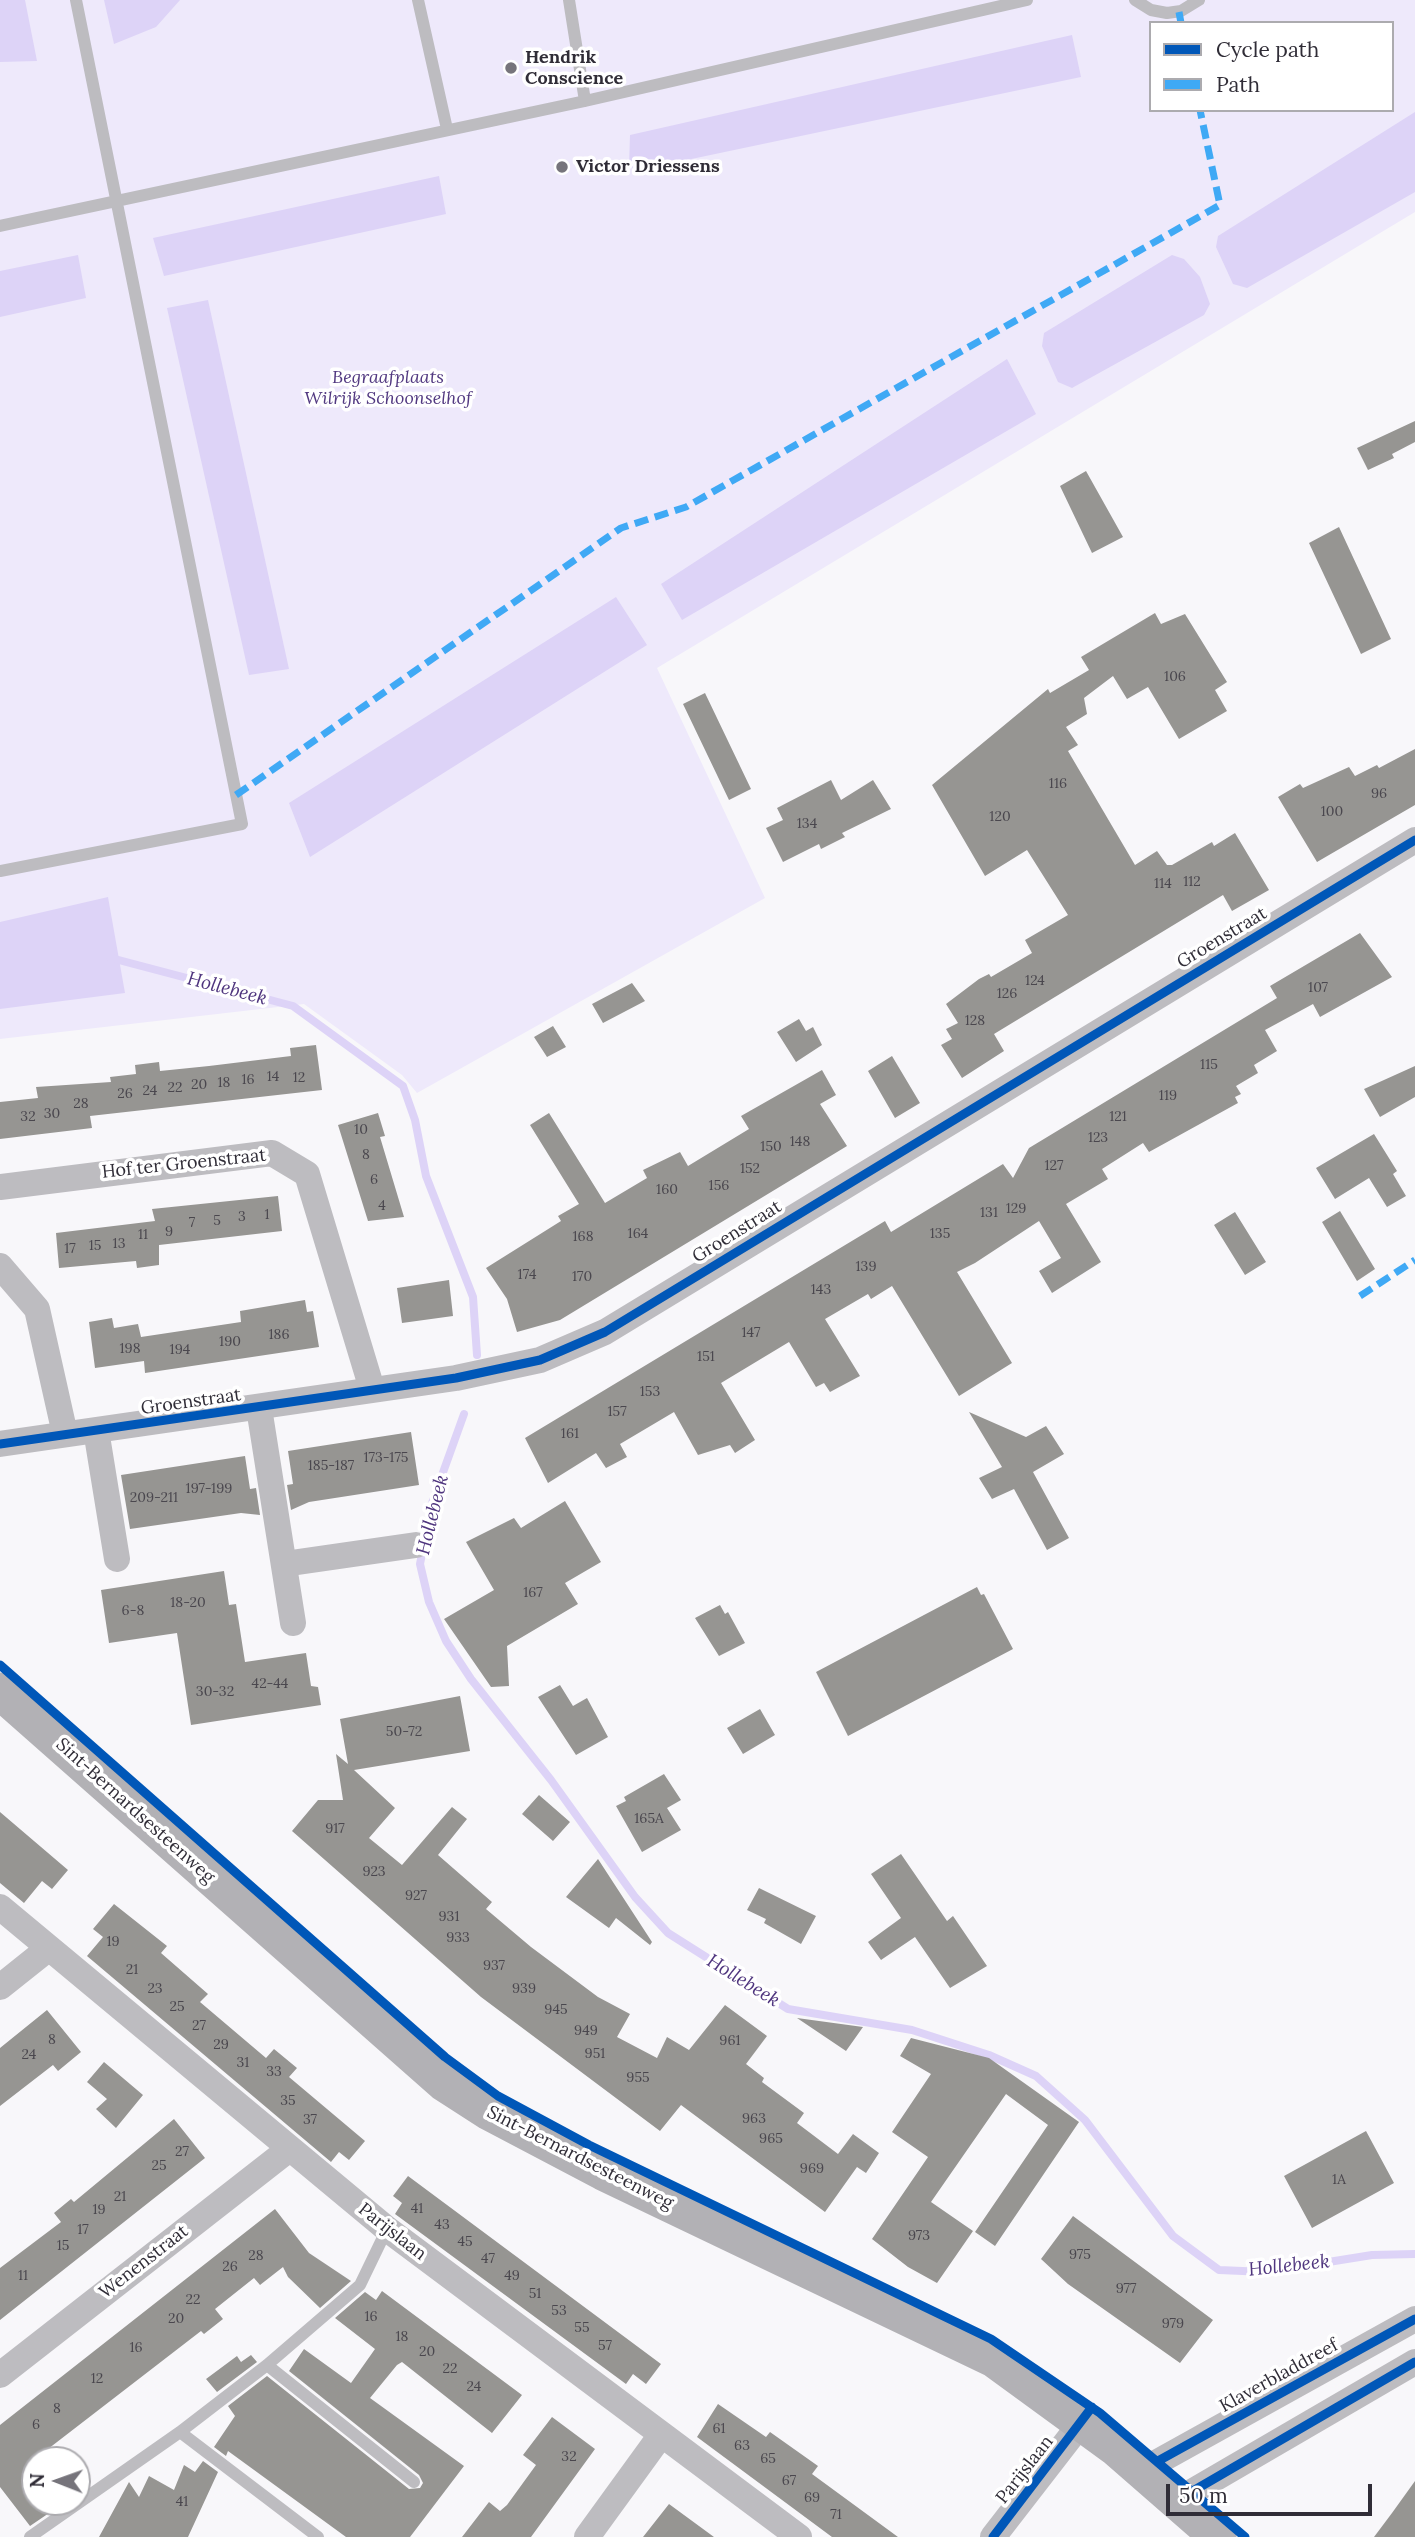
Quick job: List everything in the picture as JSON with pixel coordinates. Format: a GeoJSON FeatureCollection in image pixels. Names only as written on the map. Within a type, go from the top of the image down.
{"type":"FeatureCollection","features":[{"type":"Feature","properties":{"kind":"main road","name":"Sint-Bernardsesteenweg"},"geometry":{"type":"LineString","coordinates":[[0,1691],[382,2030],[456,2090],[489,2112],[603,2172],[994,2359],[1143,2470],[1218,2537]]}},
{"type":"Feature","properties":{"kind":"street","name":"Groenstraat"},"geometry":{"type":"LineString","coordinates":[[0,1444],[456,1378],[540,1360],[605,1332],[1415,840]]}},
{"type":"Feature","properties":{"kind":"street","name":"Hof ter Groenstraat"},"geometry":{"type":"LineString","coordinates":[[0,1187],[272,1153],[307,1174],[372,1389]]}},
{"type":"Feature","properties":{"kind":"street"},"geometry":{"type":"LineString","coordinates":[[0,1266],[37,1309],[65,1434]]}},
{"type":"Feature","properties":{"kind":"street"},"geometry":{"type":"LineString","coordinates":[[259,1408],[293,1623]]}},
{"type":"Feature","properties":{"kind":"street"},"geometry":{"type":"LineString","coordinates":[[96,1430],[117,1559]]}},
{"type":"Feature","properties":{"kind":"street"},"geometry":{"type":"LineString","coordinates":[[284,1564],[416,1545]]}},
{"type":"Feature","properties":{"kind":"street","name":"Parijslaan"},"geometry":{"type":"LineString","coordinates":[[0,1907],[288,2150],[387,2229],[799,2537]]}},
{"type":"Feature","properties":{"kind":"street"},"geometry":{"type":"LineString","coordinates":[[0,1987],[49,1948]]}},
{"type":"Feature","properties":{"kind":"street","name":"Wenenstraat"},"geometry":{"type":"LineString","coordinates":[[0,2375],[288,2150]]}},
{"type":"Feature","properties":{"kind":"street","name":"Klaverbladdreef"},"geometry":{"type":"LineString","coordinates":[[1143,2470],[1415,2319]]}},
{"type":"Feature","properties":{"kind":"street"},"geometry":{"type":"LineString","coordinates":[[1178,2500],[1415,2362]]}},
{"type":"Feature","properties":{"kind":"street","name":"Parijslaan"},"geometry":{"type":"LineString","coordinates":[[993,2537],[1082,2422]]}},
{"type":"Feature","properties":{"kind":"street"},"geometry":{"type":"LineString","coordinates":[[587,2537],[661,2435]]}},
{"type":"Feature","properties":{"kind":"lane"},"geometry":{"type":"LineString","coordinates":[[0,871],[242,824],[75,0]]}},
{"type":"Feature","properties":{"kind":"lane"},"geometry":{"type":"LineString","coordinates":[[418,0],[447,129]]}},
{"type":"Feature","properties":{"kind":"lane"},"geometry":{"type":"LineString","coordinates":[[569,0],[585,101]]}},
{"type":"Feature","properties":{"kind":"lane"},"geometry":{"type":"LineString","coordinates":[[0,226],[585,101],[1027,0]]}},
{"type":"Feature","properties":{"kind":"lane"},"geometry":{"type":"LineString","coordinates":[[1135,0],[1151,10],[1167,13],[1181,11],[1199,0]]}},
{"type":"Feature","properties":{"kind":"lane"},"geometry":{"type":"LineString","coordinates":[[30,2537],[180,2432],[267,2365],[360,2285],[387,2229]]}},
{"type":"Feature","properties":{"kind":"lane"},"geometry":{"type":"LineString","coordinates":[[267,2365],[414,2482]]}},
{"type":"Feature","properties":{"kind":"lane"},"geometry":{"type":"LineString","coordinates":[[180,2432],[317,2537]]}},
{"type":"Feature","properties":{"kind":"green space","name":"Begraafplaats Wilrijk Schoonselhof"},"geometry":{"type":"Polygon","coordinates":[[[0,0],[1415,0],[1415,212],[657,668],[765,898],[417,1093],[402,1075],[304,1004],[0,1039],[0,0]]]}},
{"type":"Feature","properties":{"kind":"shaded area"},"geometry":{"type":"Polygon","coordinates":[[[0,0],[25,0],[37,61],[0,62],[0,0]]]}},
{"type":"Feature","properties":{"kind":"shaded area"},"geometry":{"type":"Polygon","coordinates":[[[104,0],[180,0],[156,27],[114,44],[104,0]]]}},
{"type":"Feature","properties":{"kind":"shaded area"},"geometry":{"type":"Polygon","coordinates":[[[1072,35],[1081,77],[644,169],[629,167],[630,135],[1072,35]]]}},
{"type":"Feature","properties":{"kind":"shaded area"},"geometry":{"type":"Polygon","coordinates":[[[1415,112],[1415,192],[1247,288],[1233,284],[1216,247],[1218,236],[1415,112]]]}},
{"type":"Feature","properties":{"kind":"shaded area"},"geometry":{"type":"Polygon","coordinates":[[[439,176],[446,214],[164,276],[153,238],[439,176]]]}},
{"type":"Feature","properties":{"kind":"shaded area"},"geometry":{"type":"Polygon","coordinates":[[[78,255],[86,298],[0,317],[0,271],[78,255]]]}},
{"type":"Feature","properties":{"kind":"shaded area"},"geometry":{"type":"Polygon","coordinates":[[[1172,255],[1184,259],[1200,277],[1210,304],[1204,315],[1072,388],[1058,382],[1042,346],[1044,333],[1172,255]]]}},
{"type":"Feature","properties":{"kind":"shaded area"},"geometry":{"type":"Polygon","coordinates":[[[208,300],[289,669],[249,675],[167,308],[208,300]]]}},
{"type":"Feature","properties":{"kind":"shaded area"},"geometry":{"type":"Polygon","coordinates":[[[1007,359],[1036,414],[682,620],[661,584],[1007,359]]]}},
{"type":"Feature","properties":{"kind":"shaded area"},"geometry":{"type":"Polygon","coordinates":[[[616,597],[647,645],[310,857],[289,803],[616,597]]]}},
{"type":"Feature","properties":{"kind":"shaded area"},"geometry":{"type":"Polygon","coordinates":[[[108,897],[125,993],[0,1009],[0,922],[108,897]]]}},
{"type":"Feature","properties":{"kind":"building"},"geometry":{"type":"Polygon","coordinates":[[[1415,421],[1415,442],[1392,454],[1394,458],[1368,470],[1357,448],[1415,421]]]}},
{"type":"Feature","properties":{"kind":"building"},"geometry":{"type":"Polygon","coordinates":[[[1086,471],[1123,537],[1092,553],[1060,486],[1086,471]]]}},
{"type":"Feature","properties":{"kind":"building"},"geometry":{"type":"Polygon","coordinates":[[[1339,527],[1391,639],[1361,654],[1309,543],[1339,527]]]}},
{"type":"Feature","properties":{"kind":"building"},"geometry":{"type":"Polygon","coordinates":[[[1155,613],[1161,624],[1185,614],[1227,682],[1215,690],[1227,711],[1179,739],[1148,687],[1127,699],[1113,676],[1084,698],[1087,714],[1066,727],[1078,745],[1068,751],[1135,865],[1157,851],[1167,865],[1172,865],[1212,842],[1214,846],[1235,833],[1269,890],[1232,911],[1223,895],[994,1034],[1004,1051],[962,1078],[941,1045],[952,1039],[946,1029],[958,1023],[946,1004],[979,979],[989,974],[991,977],[1032,953],[1025,940],[1068,915],[1027,850],[985,876],[932,785],[1048,689],[1050,693],[1089,670],[1081,657],[1155,613]]]}},
{"type":"Feature","properties":{"kind":"building"},"geometry":{"type":"Polygon","coordinates":[[[705,693],[751,789],[729,800],[683,704],[705,693]]]}},
{"type":"Feature","properties":{"kind":"building"},"geometry":{"type":"Polygon","coordinates":[[[1415,749],[1415,805],[1317,862],[1278,797],[1300,784],[1303,788],[1349,767],[1355,776],[1377,765],[1379,768],[1415,749]]]}},
{"type":"Feature","properties":{"kind":"building"},"geometry":{"type":"Polygon","coordinates":[[[831,780],[841,800],[873,780],[891,809],[842,833],[845,837],[821,849],[819,844],[783,862],[766,828],[783,820],[777,808],[831,780]]]}},
{"type":"Feature","properties":{"kind":"building"},"geometry":{"type":"Polygon","coordinates":[[[1360,933],[1392,977],[1320,1017],[1313,1004],[1265,1030],[1277,1051],[1254,1065],[1258,1073],[1236,1086],[1241,1094],[1235,1097],[1238,1103],[1149,1152],[1143,1143],[1102,1169],[1108,1179],[1066,1204],[1101,1262],[1052,1293],[1039,1271],[1061,1258],[1039,1221],[957,1272],[1012,1363],[959,1396],[892,1286],[871,1299],[868,1294],[825,1319],[860,1376],[830,1392],[824,1383],[816,1387],[789,1342],[721,1383],[755,1440],[735,1453],[730,1445],[698,1455],[674,1412],[620,1444],[627,1457],[606,1468],[596,1453],[548,1483],[525,1438],[885,1221],[891,1232],[1003,1164],[1013,1178],[1029,1148],[1277,998],[1270,986],[1360,933]]]}},
{"type":"Feature","properties":{"kind":"building"},"geometry":{"type":"Polygon","coordinates":[[[632,983],[645,1001],[603,1023],[592,1004],[632,983]]]}},
{"type":"Feature","properties":{"kind":"building"},"geometry":{"type":"Polygon","coordinates":[[[799,1019],[806,1031],[813,1027],[822,1045],[796,1062],[777,1032],[799,1019]]]}},
{"type":"Feature","properties":{"kind":"building"},"geometry":{"type":"Polygon","coordinates":[[[553,1026],[566,1047],[547,1057],[534,1037],[553,1026]]]}},
{"type":"Feature","properties":{"kind":"building"},"geometry":{"type":"Polygon","coordinates":[[[316,1045],[322,1090],[90,1116],[92,1128],[0,1139],[0,1102],[38,1098],[36,1087],[111,1082],[110,1077],[136,1074],[135,1065],[159,1062],[160,1071],[291,1056],[290,1048],[316,1045]]]}},
{"type":"Feature","properties":{"kind":"building"},"geometry":{"type":"Polygon","coordinates":[[[892,1056],[920,1103],[895,1118],[868,1071],[892,1056]]]}},
{"type":"Feature","properties":{"kind":"building"},"geometry":{"type":"Polygon","coordinates":[[[1415,1066],[1415,1097],[1380,1117],[1364,1089],[1415,1066]]]}},
{"type":"Feature","properties":{"kind":"building"},"geometry":{"type":"Polygon","coordinates":[[[822,1070],[836,1095],[820,1104],[847,1146],[560,1320],[517,1332],[507,1299],[486,1268],[561,1221],[558,1216],[579,1204],[530,1125],[549,1113],[605,1203],[647,1178],[643,1170],[680,1152],[688,1166],[749,1129],[741,1116],[822,1070]]]}},
{"type":"Feature","properties":{"kind":"building"},"geometry":{"type":"Polygon","coordinates":[[[378,1113],[385,1136],[380,1137],[404,1217],[368,1221],[338,1125],[378,1113]]]}},
{"type":"Feature","properties":{"kind":"building"},"geometry":{"type":"Polygon","coordinates":[[[1374,1134],[1397,1171],[1393,1174],[1406,1196],[1387,1207],[1369,1178],[1335,1199],[1316,1168],[1374,1134]]]}},
{"type":"Feature","properties":{"kind":"building"},"geometry":{"type":"Polygon","coordinates":[[[278,1196],[282,1231],[159,1245],[159,1265],[137,1268],[136,1261],[59,1268],[56,1233],[155,1221],[152,1209],[278,1196]]]}},
{"type":"Feature","properties":{"kind":"building"},"geometry":{"type":"Polygon","coordinates":[[[1340,1211],[1375,1269],[1357,1281],[1322,1222],[1340,1211]]]}},
{"type":"Feature","properties":{"kind":"building"},"geometry":{"type":"Polygon","coordinates":[[[1235,1212],[1266,1262],[1245,1275],[1214,1225],[1235,1212]]]}},
{"type":"Feature","properties":{"kind":"building"},"geometry":{"type":"Polygon","coordinates":[[[449,1280],[453,1316],[402,1323],[397,1288],[449,1280]]]}},
{"type":"Feature","properties":{"kind":"building"},"geometry":{"type":"Polygon","coordinates":[[[305,1300],[307,1312],[313,1311],[319,1347],[145,1373],[144,1361],[95,1368],[89,1322],[112,1318],[114,1328],[138,1324],[141,1337],[241,1322],[240,1311],[305,1300]]]}},
{"type":"Feature","properties":{"kind":"building"},"geometry":{"type":"Polygon","coordinates":[[[969,1412],[1026,1437],[1046,1426],[1064,1454],[1033,1472],[1069,1538],[1047,1550],[1014,1489],[992,1499],[979,1478],[1002,1467],[969,1412]]]}},
{"type":"Feature","properties":{"kind":"building"},"geometry":{"type":"Polygon","coordinates":[[[411,1432],[419,1485],[309,1502],[291,1510],[287,1485],[293,1484],[288,1451],[411,1432]]]}},
{"type":"Feature","properties":{"kind":"building"},"geometry":{"type":"Polygon","coordinates":[[[245,1456],[250,1489],[256,1488],[260,1515],[241,1513],[130,1529],[121,1475],[245,1456]]]}},
{"type":"Feature","properties":{"kind":"building"},"geometry":{"type":"Polygon","coordinates":[[[565,1501],[601,1562],[565,1583],[578,1604],[507,1646],[509,1686],[491,1687],[444,1619],[494,1590],[466,1542],[514,1518],[521,1528],[565,1501]]]}},
{"type":"Feature","properties":{"kind":"building"},"geometry":{"type":"Polygon","coordinates":[[[224,1571],[229,1605],[236,1604],[245,1662],[306,1653],[311,1686],[318,1687],[321,1705],[191,1725],[177,1633],[109,1643],[101,1590],[224,1571]]]}},
{"type":"Feature","properties":{"kind":"building"},"geometry":{"type":"Polygon","coordinates":[[[977,1587],[981,1595],[984,1594],[1013,1649],[848,1736],[816,1672],[977,1587]]]}},
{"type":"Feature","properties":{"kind":"building"},"geometry":{"type":"Polygon","coordinates":[[[720,1605],[725,1614],[728,1612],[745,1643],[719,1656],[695,1618],[720,1605]]]}},
{"type":"Feature","properties":{"kind":"building"},"geometry":{"type":"Polygon","coordinates":[[[560,1685],[573,1706],[587,1698],[608,1737],[576,1755],[538,1697],[560,1685]]]}},
{"type":"Feature","properties":{"kind":"building"},"geometry":{"type":"Polygon","coordinates":[[[460,1696],[470,1751],[354,1770],[395,1808],[369,1838],[402,1865],[452,1807],[467,1819],[438,1855],[492,1902],[486,1909],[531,1947],[598,1997],[630,2014],[617,2037],[657,2058],[667,2037],[689,2050],[725,2005],[767,2036],[746,2064],[764,2078],[762,2082],[804,2113],[797,2123],[838,2154],[853,2134],[879,2153],[866,2173],[857,2167],[825,2212],[681,2105],[660,2131],[481,1997],[292,1831],[318,1800],[343,1800],[336,1754],[348,1764],[340,1719],[460,1696]]]}},
{"type":"Feature","properties":{"kind":"building"},"geometry":{"type":"Polygon","coordinates":[[[760,1709],[775,1735],[743,1754],[727,1728],[760,1709]]]}},
{"type":"Feature","properties":{"kind":"building"},"geometry":{"type":"Polygon","coordinates":[[[664,1774],[681,1800],[667,1808],[681,1830],[642,1852],[616,1806],[626,1801],[624,1797],[664,1774]]]}},
{"type":"Feature","properties":{"kind":"building"},"geometry":{"type":"Polygon","coordinates":[[[539,1795],[570,1822],[553,1841],[522,1814],[539,1795]]]}},
{"type":"Feature","properties":{"kind":"building"},"geometry":{"type":"Polygon","coordinates":[[[0,1812],[68,1870],[52,1889],[42,1881],[24,1903],[0,1883],[0,1812]]]}},
{"type":"Feature","properties":{"kind":"building"},"geometry":{"type":"Polygon","coordinates":[[[901,1854],[947,1921],[953,1916],[987,1966],[950,1988],[915,1937],[881,1960],[868,1942],[901,1918],[871,1874],[901,1854]]]}},
{"type":"Feature","properties":{"kind":"building"},"geometry":{"type":"Polygon","coordinates":[[[598,1859],[652,1942],[650,1945],[616,1918],[609,1928],[566,1897],[598,1859]]]}},
{"type":"Feature","properties":{"kind":"building"},"geometry":{"type":"Polygon","coordinates":[[[759,1888],[816,1916],[801,1944],[764,1923],[766,1919],[747,1910],[759,1888]]]}},
{"type":"Feature","properties":{"kind":"building"},"geometry":{"type":"Polygon","coordinates":[[[114,1904],[167,1946],[161,1953],[208,1994],[200,2002],[266,2058],[274,2049],[297,2068],[289,2077],[365,2141],[349,2160],[339,2152],[331,2162],[87,1956],[103,1937],[93,1929],[114,1904]]]}},
{"type":"Feature","properties":{"kind":"building"},"geometry":{"type":"Polygon","coordinates":[[[47,2010],[81,2052],[58,2071],[53,2065],[0,2106],[0,2048],[47,2010]]]}},
{"type":"Feature","properties":{"kind":"building"},"geometry":{"type":"Polygon","coordinates":[[[797,2018],[863,2027],[846,2051],[797,2018]]]}},
{"type":"Feature","properties":{"kind":"building"},"geometry":{"type":"Polygon","coordinates":[[[911,2038],[989,2058],[1079,2122],[995,2246],[975,2232],[1048,2125],[1006,2094],[931,2202],[973,2231],[937,2283],[908,2267],[872,2239],[928,2157],[892,2132],[931,2074],[900,2056],[911,2038]]]}},
{"type":"Feature","properties":{"kind":"building"},"geometry":{"type":"Polygon","coordinates":[[[104,2062],[143,2095],[116,2128],[96,2109],[107,2099],[87,2082],[104,2062]]]}},
{"type":"Feature","properties":{"kind":"building"},"geometry":{"type":"Polygon","coordinates":[[[174,2119],[205,2158],[0,2320],[0,2268],[61,2222],[54,2213],[71,2199],[74,2202],[174,2119]]]}},
{"type":"Feature","properties":{"kind":"building"},"geometry":{"type":"Polygon","coordinates":[[[1366,2131],[1394,2183],[1312,2228],[1284,2176],[1366,2131]]]}},
{"type":"Feature","properties":{"kind":"building"},"geometry":{"type":"Polygon","coordinates":[[[408,2176],[661,2364],[646,2384],[633,2374],[626,2384],[395,2214],[402,2203],[393,2196],[408,2176]]]}},
{"type":"Feature","properties":{"kind":"building"},"geometry":{"type":"Polygon","coordinates":[[[275,2209],[309,2253],[351,2281],[320,2308],[288,2277],[283,2267],[260,2285],[254,2278],[215,2309],[223,2319],[204,2334],[201,2331],[52,2446],[21,2446],[21,2514],[0,2487],[0,2425],[275,2209]]]}},
{"type":"Feature","properties":{"kind":"building"},"geometry":{"type":"Polygon","coordinates":[[[1073,2216],[1213,2320],[1180,2363],[1068,2284],[1041,2259],[1073,2216]]]}},
{"type":"Feature","properties":{"kind":"building"},"geometry":{"type":"Polygon","coordinates":[[[382,2291],[522,2395],[492,2433],[402,2362],[397,2365],[370,2398],[464,2466],[410,2537],[346,2537],[228,2451],[226,2456],[214,2447],[235,2416],[228,2406],[267,2376],[409,2489],[420,2488],[423,2483],[419,2475],[289,2371],[304,2349],[351,2383],[375,2349],[335,2318],[365,2292],[376,2300],[382,2291]]]}},
{"type":"Feature","properties":{"kind":"building"},"geometry":{"type":"Polygon","coordinates":[[[251,2355],[257,2362],[217,2392],[206,2379],[237,2356],[241,2362],[251,2355]]]}},
{"type":"Feature","properties":{"kind":"building"},"geometry":{"type":"Polygon","coordinates":[[[718,2404],[766,2437],[770,2432],[818,2466],[812,2474],[898,2537],[832,2537],[697,2437],[718,2404]]]}},
{"type":"Feature","properties":{"kind":"building"},"geometry":{"type":"Polygon","coordinates":[[[552,2417],[595,2449],[531,2537],[462,2537],[489,2502],[500,2511],[507,2505],[536,2465],[523,2455],[552,2417]]]}},
{"type":"Feature","properties":{"kind":"building"},"geometry":{"type":"Polygon","coordinates":[[[203,2461],[218,2472],[188,2537],[99,2537],[129,2482],[139,2497],[149,2476],[174,2490],[184,2465],[195,2472],[203,2461]]]}},
{"type":"Feature","properties":{"kind":"building"},"geometry":{"type":"Polygon","coordinates":[[[1415,2481],[1415,2537],[1374,2537],[1392,2513],[1415,2481]]]}},
{"type":"Feature","properties":{"kind":"building"},"geometry":{"type":"Polygon","coordinates":[[[669,2504],[714,2537],[643,2537],[669,2504]]]}},
{"type":"Feature","properties":{"kind":"building"},"geometry":{"type":"Polygon","coordinates":[[[22,2516],[45,2516],[30,2526],[22,2516]]]}},
{"type":"Feature","properties":{"kind":"waterway","name":"Hollebeek"},"geometry":{"type":"LineString","coordinates":[[111,958],[293,1006],[403,1086],[415,1120],[426,1176],[473,1297],[477,1355]]}},
{"type":"Feature","properties":{"kind":"waterway","name":"Hollebeek"},"geometry":{"type":"LineString","coordinates":[[464,1414],[432,1503],[420,1564],[429,1602],[446,1641],[471,1679],[551,1780],[635,1897],[668,1933],[788,2009],[912,2030],[989,2055],[1036,2076],[1085,2120],[1173,2236],[1219,2270],[1266,2272],[1372,2255],[1415,2254]]}},
{"type":"Feature","properties":{"kind":"marked path"},"geometry":{"type":"LineString","coordinates":[[1179,12],[1181,21]]}},
{"type":"Feature","properties":{"kind":"marked path"},"geometry":{"type":"LineString","coordinates":[[236,795],[621,528],[686,507],[1220,205],[1200,112]]}},
{"type":"Feature","properties":{"kind":"marked path"},"geometry":{"type":"LineString","coordinates":[[1360,1296],[1415,1260]]}},
{"type":"Feature","properties":{"kind":"cycle path"},"geometry":{"type":"LineString","coordinates":[[0,1444],[456,1378],[540,1360],[605,1332],[1415,840]]}},
{"type":"Feature","properties":{"kind":"cycle path"},"geometry":{"type":"LineString","coordinates":[[0,1665],[445,2057],[498,2096],[589,2145],[991,2339],[1100,2413],[1245,2537]]}},
{"type":"Feature","properties":{"kind":"cycle path"},"geometry":{"type":"LineString","coordinates":[[1158,2461],[1415,2319]]}},
{"type":"Feature","properties":{"kind":"cycle path"},"geometry":{"type":"LineString","coordinates":[[1193,2491],[1415,2362]]}},
{"type":"Feature","properties":{"kind":"cycle path"},"geometry":{"type":"LineString","coordinates":[[993,2537],[1092,2407]]}},
{"type":"Feature","properties":{"kind":"place","name":"Hendrik Conscience"},"geometry":{"type":"Point","coordinates":[511,68]}},
{"type":"Feature","properties":{"kind":"place","name":"Victor Driessens"},"geometry":{"type":"Point","coordinates":[562,167]}}]}
